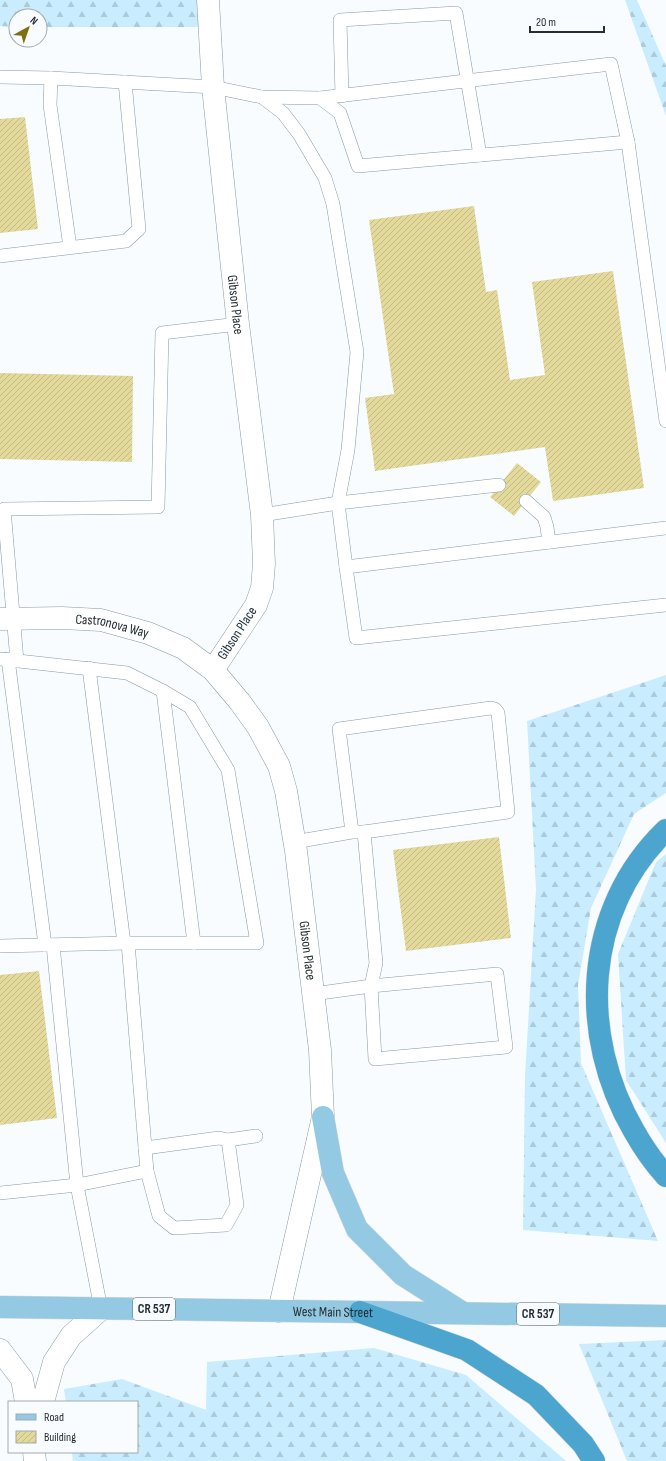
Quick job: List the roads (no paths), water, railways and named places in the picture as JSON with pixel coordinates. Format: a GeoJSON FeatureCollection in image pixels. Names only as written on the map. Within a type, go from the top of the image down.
{"type":"FeatureCollection","features":[{"type":"Feature","properties":{"kind":"highway"},"geometry":{"type":"LineString","coordinates":[[666,830],[638,863],[619,894],[606,927],[598,962],[596,996],[598,1027],[604,1061],[614,1091],[642,1145],[666,1176]]}},
{"type":"Feature","properties":{"kind":"highway"},"geometry":{"type":"LineString","coordinates":[[360,1312],[467,1350],[536,1395],[583,1444],[594,1461]]}},
{"type":"Feature","properties":{"kind":"main road"},"geometry":{"type":"LineString","coordinates":[[323,1117],[333,1173],[357,1229],[403,1275],[463,1313]]}},
{"type":"Feature","properties":{"kind":"main road","name":"West Main Street"},"geometry":{"type":"LineString","coordinates":[[0,1307],[666,1316]]}},
{"type":"Feature","properties":{"kind":"street","name":"Gibson Place"},"geometry":{"type":"LineString","coordinates":[[208,0],[213,87],[238,324],[262,515],[264,564],[262,588],[256,606],[213,670],[240,702],[258,727],[279,766],[286,791],[294,842],[320,1050],[323,1117],[279,1311]]}},
{"type":"Feature","properties":{"kind":"street","name":"Castronova Way"},"geometry":{"type":"LineString","coordinates":[[7,619],[62,618],[101,620],[148,633],[183,648],[213,670]]}},
{"type":"Feature","properties":{"kind":"street"},"geometry":{"type":"LineString","coordinates":[[43,1401],[54,1362],[71,1336],[101,1308]]}},
{"type":"Feature","properties":{"kind":"street"},"geometry":{"type":"LineString","coordinates":[[0,1350],[22,1379],[26,1401]]}},
{"type":"Feature","properties":{"kind":"lane"},"geometry":{"type":"LineString","coordinates":[[342,96],[340,20],[456,13],[480,155]]}},
{"type":"Feature","properties":{"kind":"lane"},"geometry":{"type":"LineString","coordinates":[[0,77],[51,78],[213,87],[262,97],[320,98],[611,64],[628,142],[666,420]]}},
{"type":"Feature","properties":{"kind":"lane"},"geometry":{"type":"LineString","coordinates":[[51,78],[50,105],[70,248]]}},
{"type":"Feature","properties":{"kind":"lane"},"geometry":{"type":"LineString","coordinates":[[0,256],[126,241],[139,229],[125,82]]}},
{"type":"Feature","properties":{"kind":"lane"},"geometry":{"type":"LineString","coordinates":[[262,97],[283,113],[299,134],[325,178],[333,204],[357,352],[348,450],[338,504],[356,638],[666,605]]}},
{"type":"Feature","properties":{"kind":"lane"},"geometry":{"type":"LineString","coordinates":[[320,98],[340,113],[358,166],[628,142]]}},
{"type":"Feature","properties":{"kind":"lane"},"geometry":{"type":"LineString","coordinates":[[101,1308],[77,1185],[49,945],[8,660],[4,508],[158,507],[162,333],[238,324]]}},
{"type":"Feature","properties":{"kind":"lane"},"geometry":{"type":"LineString","coordinates":[[262,515],[338,504],[499,485]]}},
{"type":"Feature","properties":{"kind":"lane"},"geometry":{"type":"LineString","coordinates":[[526,501],[544,517],[549,542]]}},
{"type":"Feature","properties":{"kind":"lane"},"geometry":{"type":"LineString","coordinates":[[346,567],[666,528]]}},
{"type":"Feature","properties":{"kind":"lane"},"geometry":{"type":"LineString","coordinates":[[0,946],[126,943],[257,943],[228,770],[190,707],[163,691],[127,673],[8,660]]}},
{"type":"Feature","properties":{"kind":"lane"},"geometry":{"type":"LineString","coordinates":[[89,668],[126,943],[147,1171],[159,1216],[174,1228],[226,1225],[237,1205],[228,1140]]}},
{"type":"Feature","properties":{"kind":"lane"},"geometry":{"type":"LineString","coordinates":[[163,691],[194,943]]}},
{"type":"Feature","properties":{"kind":"lane"},"geometry":{"type":"LineString","coordinates":[[294,842],[358,832],[508,812],[498,713],[495,709],[491,708],[339,730],[358,832],[376,962],[371,986],[375,1059],[506,1047],[497,974],[371,986],[313,994]]}},
{"type":"Feature","properties":{"kind":"lane"},"geometry":{"type":"LineString","coordinates":[[145,1148],[219,1138],[228,1140],[256,1136]]}},
{"type":"Feature","properties":{"kind":"lane"},"geometry":{"type":"LineString","coordinates":[[0,1193],[77,1185],[147,1171]]}}]}
